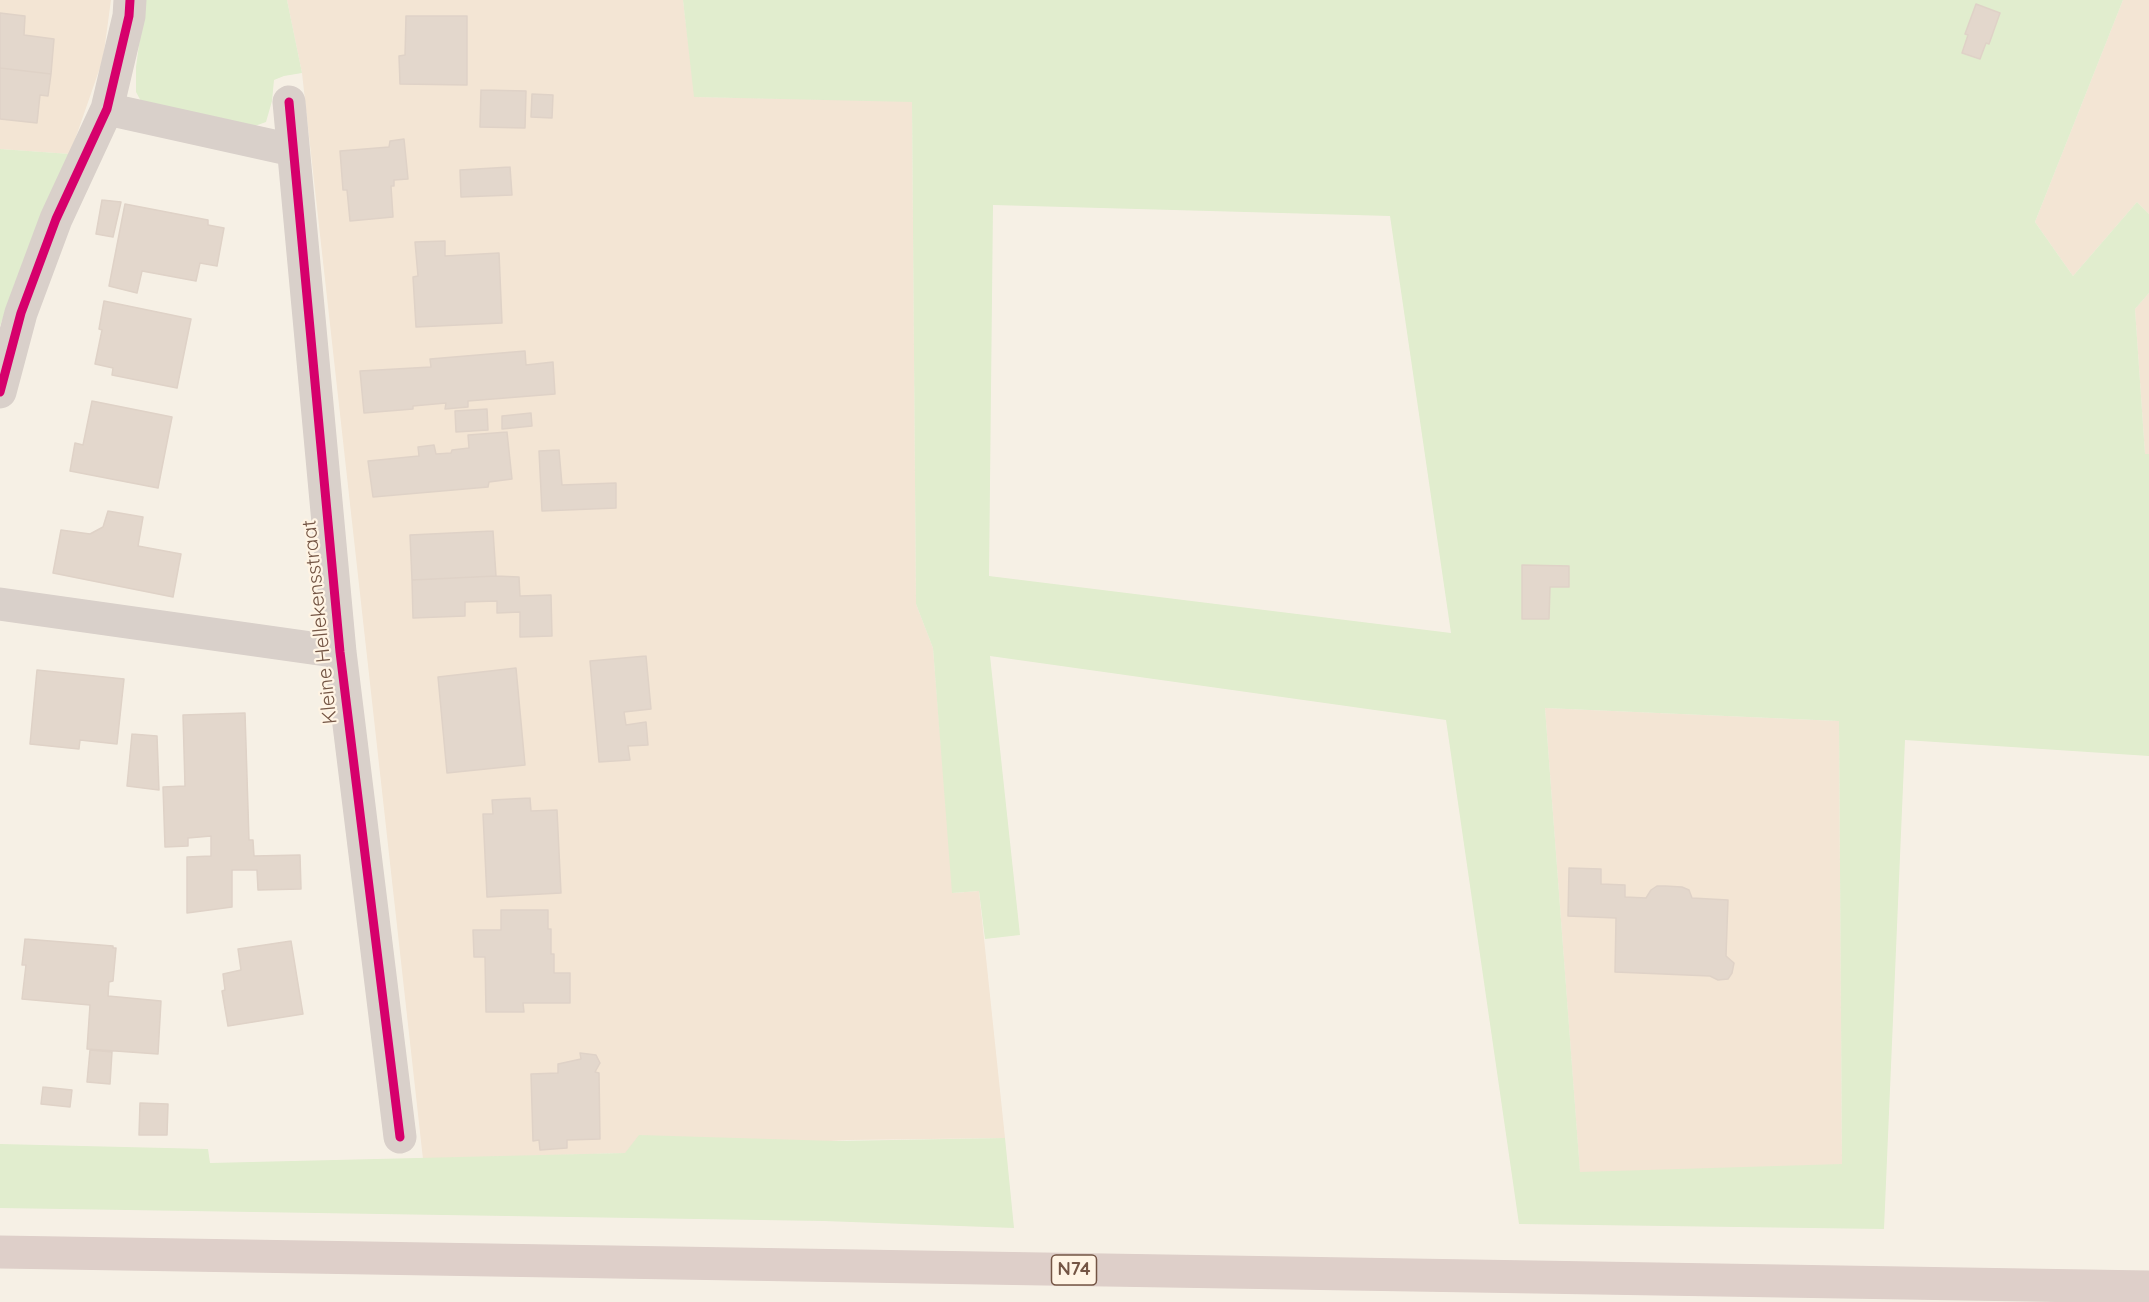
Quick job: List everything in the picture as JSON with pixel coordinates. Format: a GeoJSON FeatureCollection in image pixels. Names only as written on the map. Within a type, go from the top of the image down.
{"type":"FeatureCollection","features":[{"type":"Feature","properties":{"kind":"highway","name":"N74"},"geometry":{"type":"LineString","coordinates":[[0,1252],[2149,1287]]}},
{"type":"Feature","properties":{"kind":"street"},"geometry":{"type":"LineString","coordinates":[[0,392],[21,313],[56,219],[107,109],[129,15],[130,0]]}},
{"type":"Feature","properties":{"kind":"street","name":"Kleine Hellekensstraat"},"geometry":{"type":"LineString","coordinates":[[289,102],[340,652],[400,1137]]}},
{"type":"Feature","properties":{"kind":"street"},"geometry":{"type":"LineString","coordinates":[[107,109],[292,150]]}},
{"type":"Feature","properties":{"kind":"street","name":"Kleine Hellekensstraat"},"geometry":{"type":"LineString","coordinates":[[0,604],[340,652]]}},
{"type":"Feature","properties":{"kind":"shaded area"},"geometry":{"type":"Polygon","coordinates":[[[0,0],[111,0],[103,59],[70,154],[0,149],[0,0]]]}},
{"type":"Feature","properties":{"kind":"shaded area"},"geometry":{"type":"Polygon","coordinates":[[[287,0],[683,0],[695,97],[912,101],[916,604],[933,648],[953,893],[979,891],[1005,1138],[848,1140],[625,1153],[423,1159],[302,73],[287,0]]]}},
{"type":"Feature","properties":{"kind":"shaded area"},"geometry":{"type":"Polygon","coordinates":[[[2123,0],[2149,0],[2149,214],[2137,202],[2073,276],[2035,222],[2123,0]]]}},
{"type":"Feature","properties":{"kind":"shaded area"},"geometry":{"type":"Polygon","coordinates":[[[2149,293],[2149,454],[2145,454],[2135,309],[2149,293]]]}},
{"type":"Feature","properties":{"kind":"shaded area"},"geometry":{"type":"Polygon","coordinates":[[[1545,708],[1839,721],[1842,1165],[1580,1173],[1545,708]]]}},
{"type":"Feature","properties":{"kind":"green space"},"geometry":{"type":"Polygon","coordinates":[[[145,0],[287,0],[302,73],[274,80],[272,101],[266,122],[252,127],[142,103],[136,92],[136,67],[145,0]]]}},
{"type":"Feature","properties":{"kind":"green space"},"geometry":{"type":"Polygon","coordinates":[[[683,0],[2123,0],[2035,222],[2073,276],[2137,202],[2149,214],[2149,293],[2135,309],[2145,454],[2149,454],[2149,756],[1905,740],[1884,1229],[1519,1224],[1446,720],[990,656],[1020,935],[985,939],[979,891],[952,893],[933,648],[916,604],[912,102],[694,97],[683,0]],[[993,205],[989,576],[1451,633],[1390,216],[993,205]],[[1545,708],[1580,1172],[1842,1164],[1839,721],[1545,708]]]}},
{"type":"Feature","properties":{"kind":"green space"},"geometry":{"type":"Polygon","coordinates":[[[0,149],[70,154],[15,283],[0,326],[0,149]]]}},
{"type":"Feature","properties":{"kind":"green space"},"geometry":{"type":"Polygon","coordinates":[[[639,1135],[836,1141],[1005,1138],[1014,1228],[824,1221],[0,1208],[0,1144],[208,1149],[210,1163],[625,1153],[639,1135]]]}},
{"type":"Feature","properties":{"kind":"building"},"geometry":{"type":"Polygon","coordinates":[[[1976,4],[2000,13],[1989,44],[1986,43],[1980,59],[1962,53],[1968,35],[1965,34],[1976,4]]]}},
{"type":"Feature","properties":{"kind":"building"},"geometry":{"type":"Polygon","coordinates":[[[0,13],[25,16],[24,35],[54,39],[51,74],[0,68],[0,13]]]}},
{"type":"Feature","properties":{"kind":"building"},"geometry":{"type":"Polygon","coordinates":[[[406,16],[467,16],[467,85],[400,84],[399,56],[405,55],[406,16]]]}},
{"type":"Feature","properties":{"kind":"building"},"geometry":{"type":"Polygon","coordinates":[[[0,68],[51,74],[48,96],[40,95],[37,123],[0,119],[0,68]]]}},
{"type":"Feature","properties":{"kind":"building"},"geometry":{"type":"Polygon","coordinates":[[[481,90],[526,91],[525,128],[480,127],[481,90]]]}},
{"type":"Feature","properties":{"kind":"building"},"geometry":{"type":"Polygon","coordinates":[[[532,94],[553,95],[552,118],[531,117],[532,94]]]}},
{"type":"Feature","properties":{"kind":"building"},"geometry":{"type":"Polygon","coordinates":[[[404,139],[408,179],[394,180],[394,186],[391,186],[393,217],[350,221],[347,190],[343,190],[340,151],[389,147],[390,141],[404,139]]]}},
{"type":"Feature","properties":{"kind":"building"},"geometry":{"type":"Polygon","coordinates":[[[510,167],[512,195],[461,197],[460,170],[510,167]]]}},
{"type":"Feature","properties":{"kind":"building"},"geometry":{"type":"Polygon","coordinates":[[[102,200],[121,202],[113,237],[96,234],[102,200]]]}},
{"type":"Feature","properties":{"kind":"building"},"geometry":{"type":"Polygon","coordinates":[[[125,204],[208,220],[208,225],[224,228],[217,266],[200,263],[196,281],[142,271],[137,293],[109,286],[125,204]]]}},
{"type":"Feature","properties":{"kind":"building"},"geometry":{"type":"Polygon","coordinates":[[[445,241],[445,256],[499,253],[502,323],[416,327],[413,277],[418,276],[415,242],[445,241]]]}},
{"type":"Feature","properties":{"kind":"building"},"geometry":{"type":"Polygon","coordinates":[[[104,301],[191,319],[177,388],[112,375],[113,368],[95,364],[102,330],[99,329],[104,301]]]}},
{"type":"Feature","properties":{"kind":"building"},"geometry":{"type":"Polygon","coordinates":[[[525,351],[526,365],[553,362],[555,394],[468,401],[468,407],[445,409],[446,403],[413,406],[413,409],[364,413],[360,371],[431,367],[430,359],[525,351]]]}},
{"type":"Feature","properties":{"kind":"building"},"geometry":{"type":"Polygon","coordinates":[[[92,401],[172,417],[158,488],[70,471],[75,443],[83,445],[92,401]]]}},
{"type":"Feature","properties":{"kind":"building"},"geometry":{"type":"Polygon","coordinates":[[[487,409],[488,430],[456,432],[455,411],[487,409]]]}},
{"type":"Feature","properties":{"kind":"building"},"geometry":{"type":"Polygon","coordinates":[[[531,413],[532,426],[502,429],[502,416],[531,413]]]}},
{"type":"Feature","properties":{"kind":"building"},"geometry":{"type":"Polygon","coordinates":[[[507,432],[512,479],[489,482],[488,487],[373,497],[368,461],[419,456],[418,447],[434,445],[436,454],[451,453],[452,450],[469,448],[468,435],[507,432]]]}},
{"type":"Feature","properties":{"kind":"building"},"geometry":{"type":"Polygon","coordinates":[[[559,450],[562,485],[616,483],[616,508],[542,511],[539,451],[559,450]]]}},
{"type":"Feature","properties":{"kind":"building"},"geometry":{"type":"Polygon","coordinates":[[[108,511],[143,517],[138,546],[181,554],[173,597],[53,573],[61,530],[90,534],[103,527],[108,511]]]}},
{"type":"Feature","properties":{"kind":"building"},"geometry":{"type":"Polygon","coordinates":[[[493,531],[496,576],[412,580],[410,535],[493,531]]]}},
{"type":"Feature","properties":{"kind":"building"},"geometry":{"type":"Polygon","coordinates":[[[1522,565],[1569,566],[1569,587],[1550,587],[1549,619],[1522,619],[1522,565]]]}},
{"type":"Feature","properties":{"kind":"building"},"geometry":{"type":"Polygon","coordinates":[[[519,577],[520,596],[551,595],[552,636],[520,637],[520,612],[497,613],[497,601],[465,602],[465,616],[413,618],[412,580],[519,577]]]}},
{"type":"Feature","properties":{"kind":"building"},"geometry":{"type":"Polygon","coordinates":[[[646,656],[651,709],[624,712],[626,725],[646,722],[648,745],[628,746],[630,760],[599,762],[590,661],[646,656]]]}},
{"type":"Feature","properties":{"kind":"building"},"geometry":{"type":"Polygon","coordinates":[[[516,668],[525,765],[447,773],[438,677],[516,668]]]}},
{"type":"Feature","properties":{"kind":"building"},"geometry":{"type":"Polygon","coordinates":[[[37,670],[124,679],[117,744],[80,740],[79,749],[30,744],[37,670]]]}},
{"type":"Feature","properties":{"kind":"building"},"geometry":{"type":"Polygon","coordinates":[[[245,713],[249,840],[253,840],[254,856],[300,855],[301,889],[258,890],[257,870],[232,870],[232,907],[187,913],[187,857],[211,856],[211,836],[188,838],[188,846],[165,847],[163,787],[185,786],[183,715],[245,713]]]}},
{"type":"Feature","properties":{"kind":"building"},"geometry":{"type":"Polygon","coordinates":[[[132,734],[157,736],[159,790],[127,786],[132,734]]]}},
{"type":"Feature","properties":{"kind":"building"},"geometry":{"type":"Polygon","coordinates":[[[530,798],[531,811],[557,810],[561,893],[487,897],[483,814],[493,814],[492,800],[530,798]]]}},
{"type":"Feature","properties":{"kind":"building"},"geometry":{"type":"Polygon","coordinates":[[[1569,868],[1601,869],[1601,884],[1625,885],[1625,897],[1646,898],[1657,886],[1665,886],[1682,887],[1689,890],[1692,898],[1728,900],[1726,956],[1734,963],[1728,979],[1718,980],[1710,976],[1615,972],[1616,918],[1568,916],[1569,868]]]}},
{"type":"Feature","properties":{"kind":"building"},"geometry":{"type":"Polygon","coordinates":[[[501,910],[548,910],[551,954],[554,954],[554,973],[570,973],[570,1003],[523,1003],[524,1012],[486,1012],[485,957],[474,957],[473,930],[501,930],[501,910]]]}},
{"type":"Feature","properties":{"kind":"building"},"geometry":{"type":"Polygon","coordinates":[[[25,939],[116,948],[113,981],[109,982],[108,996],[161,1001],[158,1054],[87,1049],[90,1005],[22,999],[26,965],[22,965],[25,939]]]}},
{"type":"Feature","properties":{"kind":"building"},"geometry":{"type":"Polygon","coordinates":[[[291,941],[303,1014],[228,1026],[222,991],[225,990],[223,974],[241,970],[238,949],[291,941]]]}},
{"type":"Feature","properties":{"kind":"building"},"geometry":{"type":"Polygon","coordinates":[[[90,1050],[112,1052],[110,1084],[87,1082],[90,1050]]]}},
{"type":"Feature","properties":{"kind":"building"},"geometry":{"type":"Polygon","coordinates":[[[580,1053],[596,1055],[600,1063],[595,1072],[599,1073],[600,1139],[567,1140],[567,1148],[540,1150],[539,1140],[533,1141],[531,1074],[558,1073],[558,1064],[581,1059],[580,1053]]]}},
{"type":"Feature","properties":{"kind":"building"},"geometry":{"type":"Polygon","coordinates":[[[43,1087],[72,1090],[70,1107],[41,1104],[43,1087]]]}},
{"type":"Feature","properties":{"kind":"building"},"geometry":{"type":"Polygon","coordinates":[[[140,1103],[168,1104],[167,1135],[139,1135],[140,1103]]]}},
{"type":"Feature","properties":{"kind":"cycle path"},"geometry":{"type":"LineString","coordinates":[[0,392],[21,313],[56,219],[107,109],[129,16],[130,0]]}},
{"type":"Feature","properties":{"kind":"cycle path"},"geometry":{"type":"LineString","coordinates":[[289,102],[340,652],[400,1137]]}}]}
